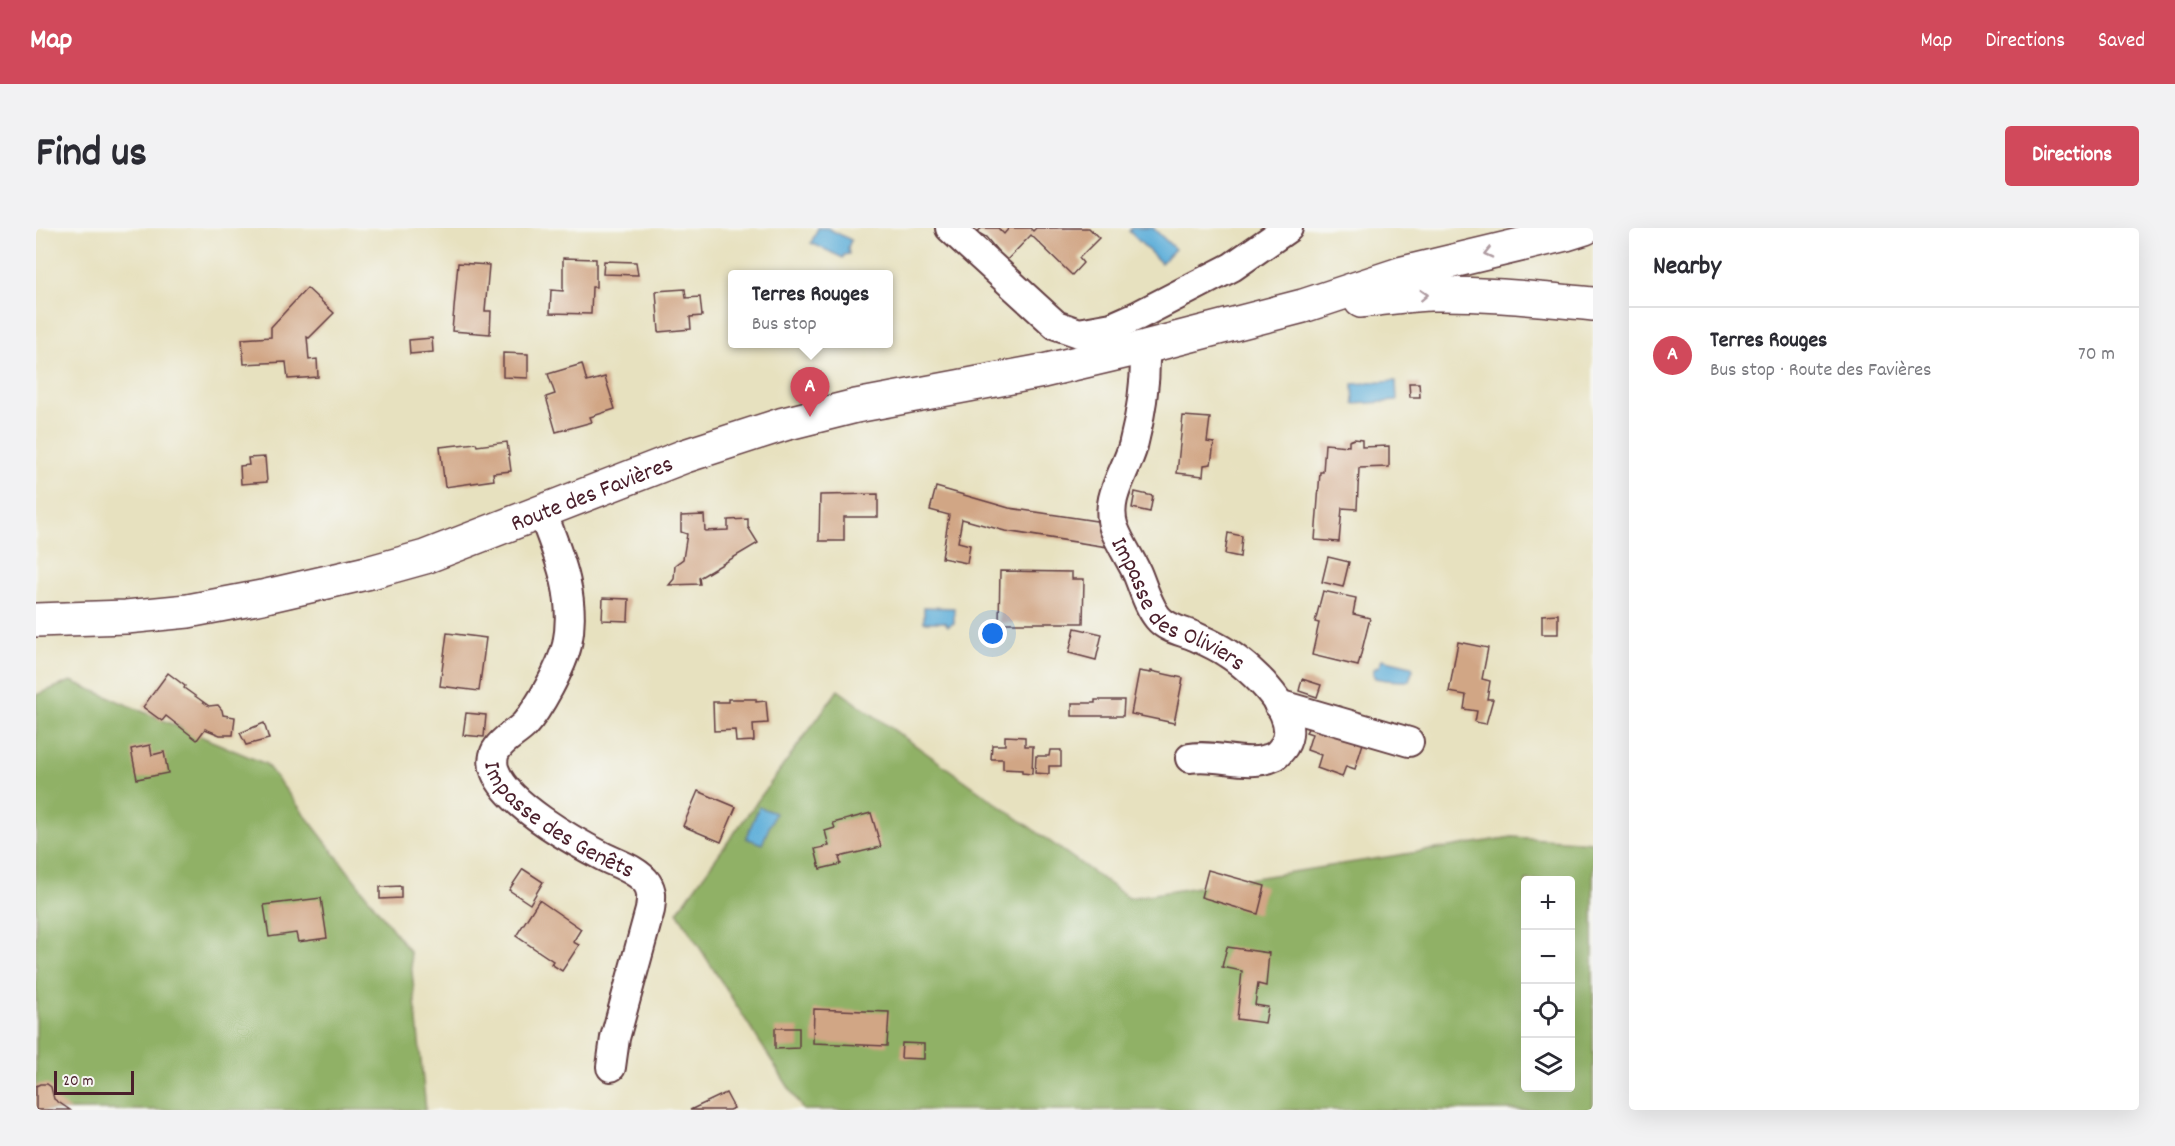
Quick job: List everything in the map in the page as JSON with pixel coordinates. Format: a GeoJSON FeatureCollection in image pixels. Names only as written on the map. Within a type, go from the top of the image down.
{"type":"FeatureCollection","features":[{"type":"Feature","properties":{"kind":"main road"},"geometry":{"type":"LineString","coordinates":[[1303,306],[1403,273],[1585,228]]}},
{"type":"Feature","properties":{"kind":"main road"},"geometry":{"type":"LineString","coordinates":[[1303,306],[1452,294],[1593,304]]}},
{"type":"Feature","properties":{"kind":"main road","name":"Route des Favières"},"geometry":{"type":"LineString","coordinates":[[36,620],[155,614],[262,597],[371,572],[425,557],[685,456],[784,423],[856,406],[1043,371],[1303,306]]}},
{"type":"Feature","properties":{"kind":"street"},"geometry":{"type":"LineString","coordinates":[[950,228],[1056,326],[1079,333],[1112,327],[1147,310],[1232,267],[1288,228]]}},
{"type":"Feature","properties":{"kind":"street","name":"Impasse des Oliviers"},"geometry":{"type":"LineString","coordinates":[[1145,347],[1144,373],[1135,437],[1111,502],[1115,530],[1158,618],[1176,630],[1227,653],[1260,680],[1287,718],[1289,735],[1282,748],[1273,757],[1250,761],[1213,757],[1190,758]]}},
{"type":"Feature","properties":{"kind":"street","name":"Impasse des Genêts"},"geometry":{"type":"LineString","coordinates":[[542,512],[562,564],[568,587],[567,646],[534,714],[497,748],[494,769],[510,791],[541,820],[583,846],[637,874],[646,882],[651,893],[650,909],[615,1038],[611,1067]]}},
{"type":"Feature","properties":{"kind":"street"},"geometry":{"type":"LineString","coordinates":[[1278,704],[1409,742]]}},
{"type":"Feature","properties":{"kind":"green space"},"geometry":{"type":"Polygon","coordinates":[[[71,681],[266,764],[410,952],[426,1110],[36,1110],[36,695],[71,681]]]}},
{"type":"Feature","properties":{"kind":"green space"},"geometry":{"type":"Polygon","coordinates":[[[838,690],[1129,898],[1512,837],[1593,842],[1593,1110],[803,1110],[677,912],[838,690]]]}},
{"type":"Feature","properties":{"kind":"water"},"geometry":{"type":"Polygon","coordinates":[[[818,228],[827,228],[851,240],[848,247],[849,254],[844,255],[843,258],[811,243],[818,228]]]}},
{"type":"Feature","properties":{"kind":"water"},"geometry":{"type":"Polygon","coordinates":[[[1132,228],[1153,228],[1175,249],[1161,263],[1129,231],[1132,228]]]}},
{"type":"Feature","properties":{"kind":"water"},"geometry":{"type":"Polygon","coordinates":[[[1396,381],[1397,401],[1354,404],[1353,384],[1396,381]]]}},
{"type":"Feature","properties":{"kind":"water"},"geometry":{"type":"Polygon","coordinates":[[[924,607],[954,608],[954,623],[948,626],[945,622],[924,622],[924,607]]]}},
{"type":"Feature","properties":{"kind":"water"},"geometry":{"type":"Polygon","coordinates":[[[1382,659],[1411,666],[1413,669],[1409,681],[1375,678],[1374,669],[1379,666],[1382,659]]]}},
{"type":"Feature","properties":{"kind":"water"},"geometry":{"type":"Polygon","coordinates":[[[759,807],[775,813],[762,844],[746,838],[759,807]]]}},
{"type":"Feature","properties":{"kind":"building"},"geometry":{"type":"Polygon","coordinates":[[[982,228],[998,228],[1004,234],[1009,228],[1030,228],[1033,231],[1036,228],[1089,228],[1099,238],[1079,258],[1083,263],[1072,275],[1031,235],[1006,261],[986,237],[977,232],[982,228]]]}},
{"type":"Feature","properties":{"kind":"building"},"geometry":{"type":"Polygon","coordinates":[[[563,258],[596,259],[596,287],[592,287],[591,314],[550,313],[551,290],[563,291],[563,258]]]}},
{"type":"Feature","properties":{"kind":"building"},"geometry":{"type":"Polygon","coordinates":[[[604,261],[636,262],[638,275],[603,274],[604,261]]]}},
{"type":"Feature","properties":{"kind":"building"},"geometry":{"type":"Polygon","coordinates":[[[458,263],[489,265],[485,311],[491,311],[490,334],[452,331],[458,263]]]}},
{"type":"Feature","properties":{"kind":"building"},"geometry":{"type":"Polygon","coordinates":[[[307,288],[334,313],[309,338],[307,337],[309,360],[317,359],[318,377],[288,379],[286,362],[244,364],[242,339],[271,337],[271,327],[307,288]]]}},
{"type":"Feature","properties":{"kind":"building"},"geometry":{"type":"Polygon","coordinates":[[[685,289],[686,298],[700,297],[702,316],[690,317],[691,329],[659,332],[656,291],[685,289]]]}},
{"type":"Feature","properties":{"kind":"building"},"geometry":{"type":"Polygon","coordinates":[[[432,338],[433,352],[410,354],[409,340],[432,338]]]}},
{"type":"Feature","properties":{"kind":"building"},"geometry":{"type":"Polygon","coordinates":[[[503,353],[528,354],[528,378],[503,377],[503,353]]]}},
{"type":"Feature","properties":{"kind":"building"},"geometry":{"type":"Polygon","coordinates":[[[582,364],[587,382],[605,377],[615,409],[590,417],[592,422],[556,432],[546,397],[555,394],[548,374],[582,364]]]}},
{"type":"Feature","properties":{"kind":"building"},"geometry":{"type":"Polygon","coordinates":[[[1409,383],[1419,383],[1420,397],[1410,397],[1409,383]]]}},
{"type":"Feature","properties":{"kind":"building"},"geometry":{"type":"Polygon","coordinates":[[[1183,416],[1210,418],[1207,442],[1214,443],[1211,464],[1204,465],[1203,476],[1177,473],[1183,416]]]}},
{"type":"Feature","properties":{"kind":"building"},"geometry":{"type":"Polygon","coordinates":[[[1362,440],[1362,447],[1389,446],[1389,467],[1359,468],[1357,509],[1342,508],[1339,542],[1315,540],[1320,472],[1323,472],[1325,444],[1349,446],[1349,441],[1362,440]]]}},
{"type":"Feature","properties":{"kind":"building"},"geometry":{"type":"Polygon","coordinates":[[[507,442],[511,471],[493,473],[494,480],[445,487],[440,447],[507,442]]]}},
{"type":"Feature","properties":{"kind":"building"},"geometry":{"type":"Polygon","coordinates":[[[265,457],[267,482],[241,484],[240,466],[249,465],[248,458],[265,457]]]}},
{"type":"Feature","properties":{"kind":"building"},"geometry":{"type":"Polygon","coordinates":[[[936,487],[1009,508],[1103,522],[1114,548],[1005,531],[962,519],[958,542],[970,545],[967,563],[942,558],[949,515],[930,510],[936,487]]]}},
{"type":"Feature","properties":{"kind":"building"},"geometry":{"type":"Polygon","coordinates":[[[1135,492],[1153,496],[1150,512],[1132,508],[1135,492]]]}},
{"type":"Feature","properties":{"kind":"building"},"geometry":{"type":"Polygon","coordinates":[[[878,494],[878,517],[844,517],[844,541],[819,541],[820,495],[878,494]]]}},
{"type":"Feature","properties":{"kind":"building"},"geometry":{"type":"Polygon","coordinates":[[[704,515],[705,531],[728,530],[728,520],[748,519],[748,527],[758,543],[699,578],[700,584],[669,585],[674,579],[675,565],[683,559],[687,534],[681,532],[681,516],[704,515]]]}},
{"type":"Feature","properties":{"kind":"building"},"geometry":{"type":"Polygon","coordinates":[[[1228,533],[1242,536],[1240,557],[1225,554],[1228,533]]]}},
{"type":"Feature","properties":{"kind":"building"},"geometry":{"type":"Polygon","coordinates":[[[1328,557],[1349,562],[1343,587],[1322,582],[1328,557]]]}},
{"type":"Feature","properties":{"kind":"building"},"geometry":{"type":"Polygon","coordinates":[[[1000,571],[1072,572],[1072,579],[1084,579],[1083,623],[999,623],[1000,571]]]}},
{"type":"Feature","properties":{"kind":"building"},"geometry":{"type":"Polygon","coordinates":[[[1323,591],[1356,598],[1353,614],[1370,618],[1358,666],[1312,655],[1319,623],[1315,622],[1323,591]]]}},
{"type":"Feature","properties":{"kind":"building"},"geometry":{"type":"Polygon","coordinates":[[[603,598],[629,599],[628,621],[602,620],[603,598]]]}},
{"type":"Feature","properties":{"kind":"building"},"geometry":{"type":"Polygon","coordinates":[[[1558,614],[1558,634],[1542,634],[1542,615],[1558,614]]]}},
{"type":"Feature","properties":{"kind":"building"},"geometry":{"type":"Polygon","coordinates":[[[1075,628],[1102,634],[1096,660],[1069,653],[1075,628]]]}},
{"type":"Feature","properties":{"kind":"building"},"geometry":{"type":"Polygon","coordinates":[[[447,633],[486,638],[479,691],[440,686],[447,633]]]}},
{"type":"Feature","properties":{"kind":"building"},"geometry":{"type":"Polygon","coordinates":[[[1458,642],[1488,648],[1482,679],[1490,681],[1487,699],[1493,699],[1486,724],[1475,722],[1477,711],[1464,709],[1466,695],[1449,692],[1458,642]]]}},
{"type":"Feature","properties":{"kind":"building"},"geometry":{"type":"Polygon","coordinates":[[[1139,671],[1151,673],[1151,671],[1183,678],[1174,723],[1131,714],[1139,671]]]}},
{"type":"Feature","properties":{"kind":"building"},"geometry":{"type":"Polygon","coordinates":[[[168,673],[209,706],[218,705],[223,715],[235,717],[233,735],[220,735],[205,729],[197,740],[166,716],[162,721],[143,707],[168,673]]]}},
{"type":"Feature","properties":{"kind":"building"},"geometry":{"type":"Polygon","coordinates":[[[1302,679],[1321,685],[1317,697],[1299,691],[1302,679]]]}},
{"type":"Feature","properties":{"kind":"building"},"geometry":{"type":"Polygon","coordinates":[[[728,699],[766,701],[768,723],[753,724],[754,741],[736,742],[735,730],[714,731],[713,702],[728,702],[728,699]]]}},
{"type":"Feature","properties":{"kind":"building"},"geometry":{"type":"Polygon","coordinates":[[[1095,700],[1124,700],[1123,716],[1072,716],[1072,703],[1095,703],[1095,700]]]}},
{"type":"Feature","properties":{"kind":"building"},"geometry":{"type":"Polygon","coordinates":[[[466,713],[486,715],[484,737],[463,735],[466,713]]]}},
{"type":"Feature","properties":{"kind":"building"},"geometry":{"type":"Polygon","coordinates":[[[1313,720],[1365,737],[1355,769],[1346,766],[1342,777],[1317,768],[1321,755],[1307,750],[1312,734],[1306,732],[1313,720]]]}},
{"type":"Feature","properties":{"kind":"building"},"geometry":{"type":"Polygon","coordinates":[[[264,723],[269,739],[246,745],[240,733],[264,723]]]}},
{"type":"Feature","properties":{"kind":"building"},"geometry":{"type":"Polygon","coordinates":[[[1005,736],[1025,737],[1025,746],[1033,746],[1032,774],[1022,773],[1022,770],[1003,769],[1003,759],[991,759],[992,745],[1005,745],[1005,736]]]}},
{"type":"Feature","properties":{"kind":"building"},"geometry":{"type":"Polygon","coordinates":[[[150,745],[152,755],[164,752],[168,773],[137,779],[131,749],[150,745]]]}},
{"type":"Feature","properties":{"kind":"building"},"geometry":{"type":"Polygon","coordinates":[[[1050,750],[1061,750],[1061,766],[1049,766],[1049,774],[1035,773],[1036,756],[1049,756],[1050,750]]]}},
{"type":"Feature","properties":{"kind":"building"},"geometry":{"type":"Polygon","coordinates":[[[698,791],[736,807],[721,842],[683,826],[698,791]]]}},
{"type":"Feature","properties":{"kind":"building"},"geometry":{"type":"Polygon","coordinates":[[[871,813],[881,847],[839,857],[841,864],[820,869],[815,849],[829,846],[825,831],[835,828],[833,823],[871,813]]]}},
{"type":"Feature","properties":{"kind":"building"},"geometry":{"type":"Polygon","coordinates":[[[523,869],[543,882],[530,904],[509,890],[523,869]]]}},
{"type":"Feature","properties":{"kind":"building"},"geometry":{"type":"Polygon","coordinates":[[[1208,870],[1265,886],[1258,914],[1201,897],[1208,870]]]}},
{"type":"Feature","properties":{"kind":"building"},"geometry":{"type":"Polygon","coordinates":[[[401,886],[401,898],[380,899],[380,887],[401,886]]]}},
{"type":"Feature","properties":{"kind":"building"},"geometry":{"type":"Polygon","coordinates":[[[321,898],[327,938],[298,942],[296,933],[269,937],[264,905],[321,898]]]}},
{"type":"Feature","properties":{"kind":"building"},"geometry":{"type":"Polygon","coordinates":[[[539,900],[581,929],[573,942],[579,945],[562,971],[551,964],[553,961],[516,936],[539,900]]]}},
{"type":"Feature","properties":{"kind":"building"},"geometry":{"type":"Polygon","coordinates":[[[1227,947],[1269,953],[1266,986],[1258,984],[1255,1005],[1268,1007],[1265,1023],[1237,1019],[1242,971],[1222,967],[1227,947]]]}},
{"type":"Feature","properties":{"kind":"building"},"geometry":{"type":"Polygon","coordinates":[[[814,1009],[889,1012],[887,1046],[813,1043],[814,1009]]]}},
{"type":"Feature","properties":{"kind":"building"},"geometry":{"type":"Polygon","coordinates":[[[775,1028],[799,1028],[799,1048],[775,1049],[775,1028]]]}},
{"type":"Feature","properties":{"kind":"building"},"geometry":{"type":"Polygon","coordinates":[[[902,1043],[924,1044],[924,1059],[901,1058],[902,1043]]]}},
{"type":"Feature","properties":{"kind":"building"},"geometry":{"type":"Polygon","coordinates":[[[47,1084],[51,1087],[54,1099],[70,1110],[36,1110],[36,1086],[47,1084]]]}},
{"type":"Feature","properties":{"kind":"building"},"geometry":{"type":"Polygon","coordinates":[[[726,1093],[734,1108],[690,1110],[726,1093]]]}},
{"type":"Feature","properties":{"kind":"place","name":"Terres Rouges"},"geometry":{"type":"Point","coordinates":[810,417]}}]}
